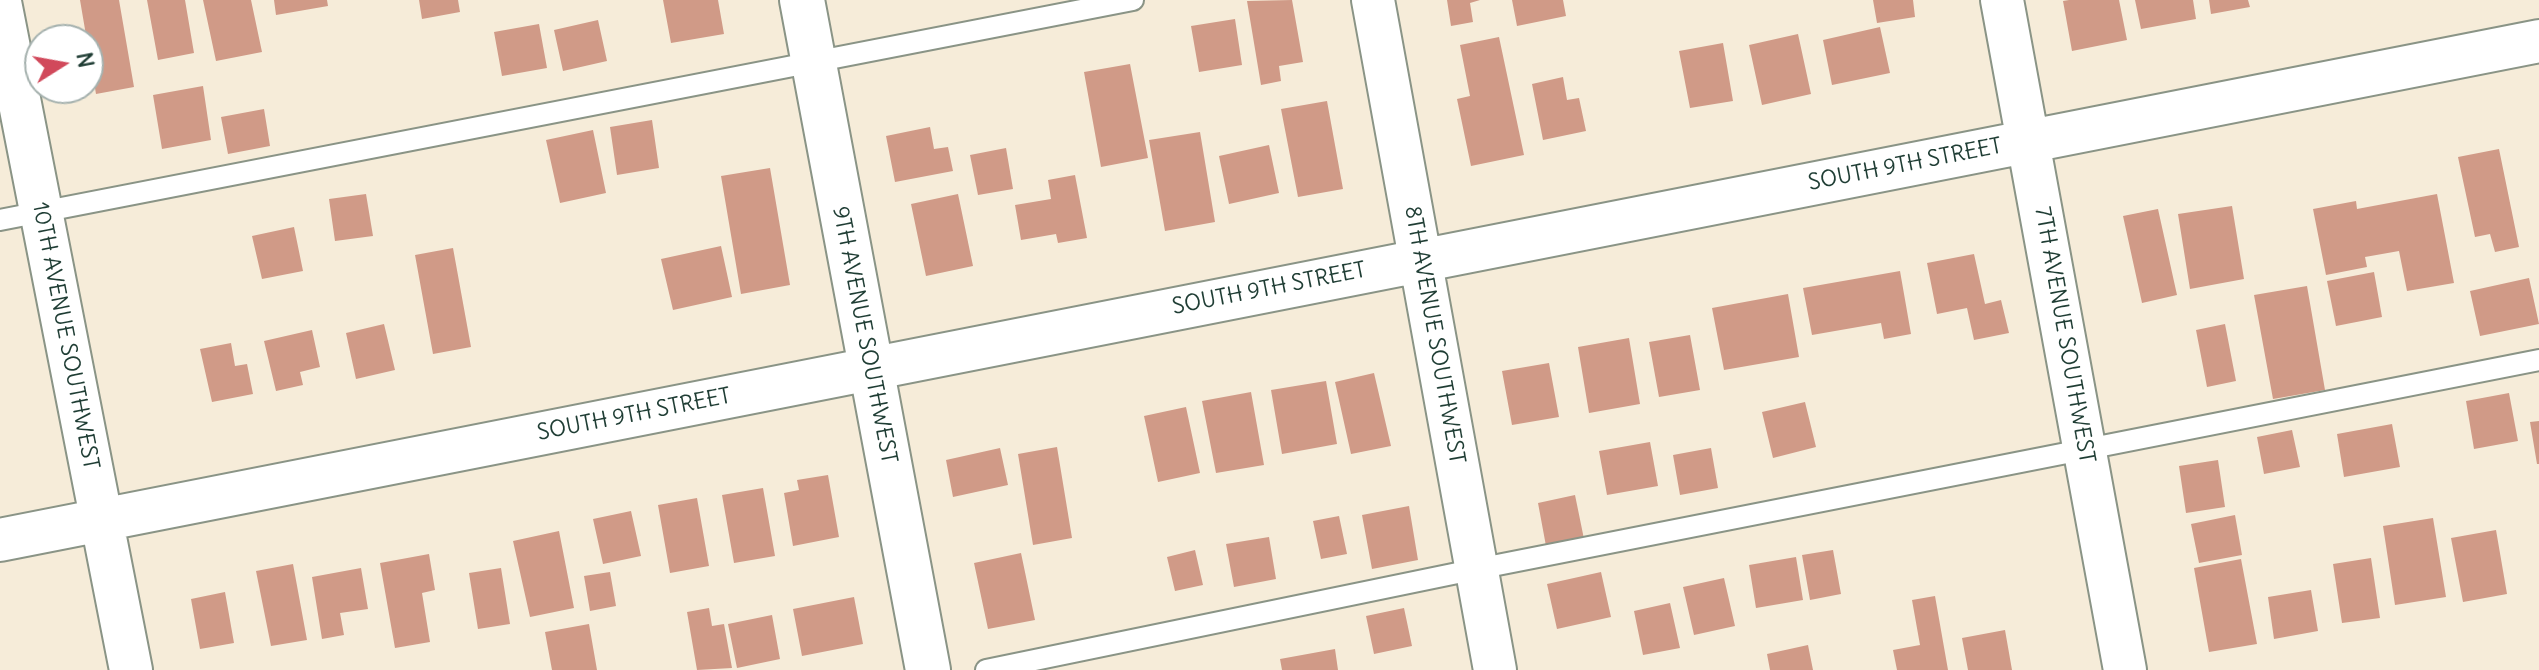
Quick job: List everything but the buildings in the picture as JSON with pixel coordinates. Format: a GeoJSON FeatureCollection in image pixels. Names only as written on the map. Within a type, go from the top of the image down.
{"type":"FeatureCollection","features":[{"type":"Feature","properties":{"kind":"street","name":"9TH AVENUE SOUTHWEST"},"geometry":{"type":"LineString","coordinates":[[802,0],[928,670]]}},
{"type":"Feature","properties":{"kind":"street","name":"8TH AVENUE SOUTHWEST"},"geometry":{"type":"LineString","coordinates":[[1373,0],[1495,670]]}},
{"type":"Feature","properties":{"kind":"street","name":"7TH AVENUE SOUTHWEST"},"geometry":{"type":"LineString","coordinates":[[2002,0],[2125,670]]}},
{"type":"Feature","properties":{"kind":"street","name":"10TH AVENUE SOUTHWEST"},"geometry":{"type":"LineString","coordinates":[[0,2],[131,670]]}},
{"type":"Feature","properties":{"kind":"street","name":"SOUTH 9TH STREET"},"geometry":{"type":"LineString","coordinates":[[0,540],[1420,258],[2539,41]]}},
{"type":"Feature","properties":{"kind":"lane"},"geometry":{"type":"LineString","coordinates":[[0,220],[1133,0]]}},
{"type":"Feature","properties":{"kind":"lane"},"geometry":{"type":"LineString","coordinates":[[986,670],[1477,569],[2539,360]]}}]}
